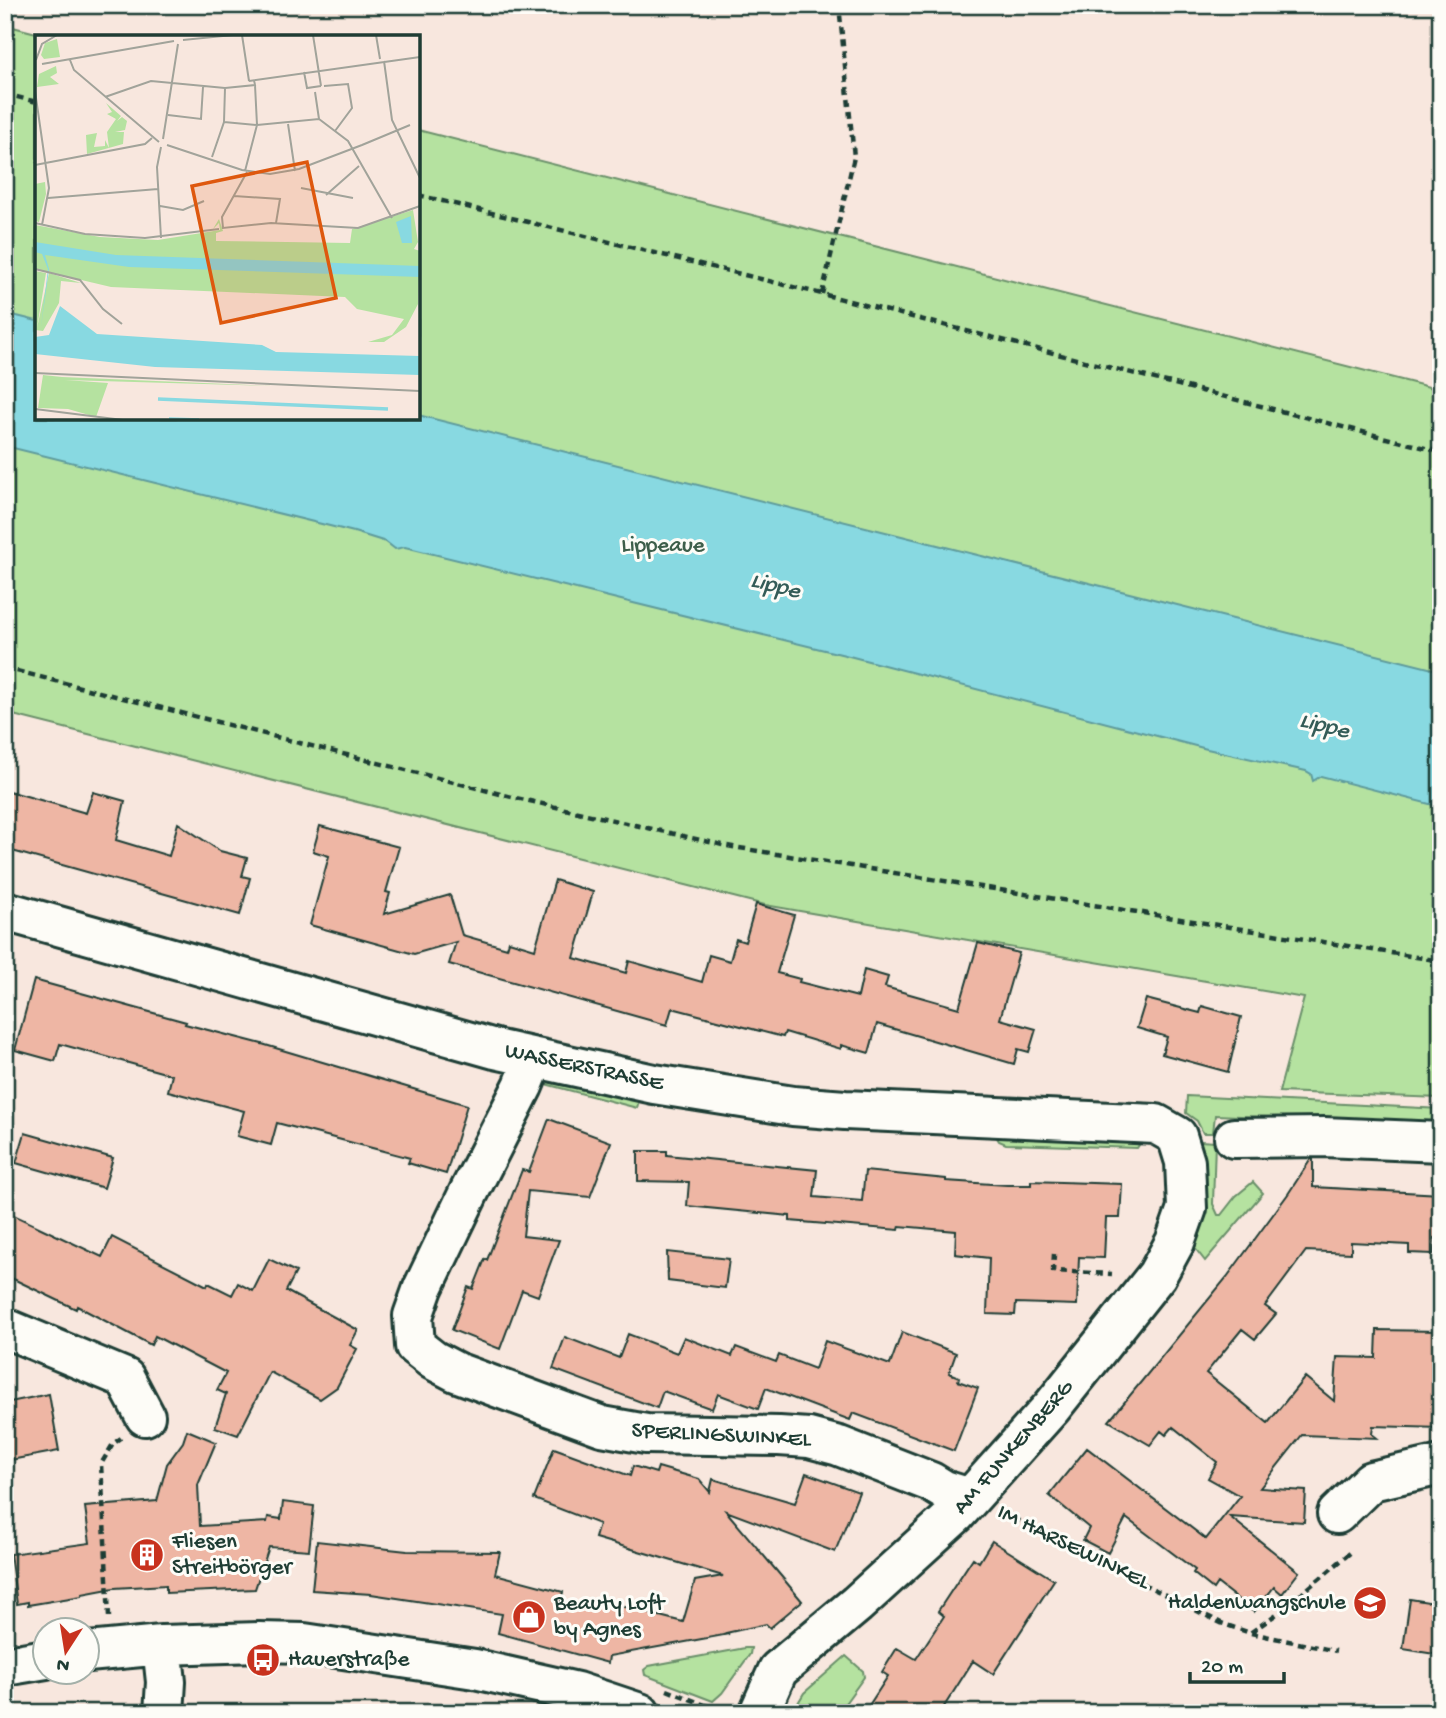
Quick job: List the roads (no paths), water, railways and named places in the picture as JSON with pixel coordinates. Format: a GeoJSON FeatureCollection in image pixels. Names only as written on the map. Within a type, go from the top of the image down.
{"type":"FeatureCollection","features":[{"type":"Feature","properties":{"kind":"street","name":"WASSERSTRASSE"},"geometry":{"type":"LineString","coordinates":[[5,911],[534,1059],[654,1084],[793,1106],[886,1114],[1156,1124],[1177,1136]]}},
{"type":"Feature","properties":{"kind":"street","name":"SPERLINGSWINKEL"},"geometry":{"type":"LineString","coordinates":[[534,1059],[423,1289],[413,1316],[415,1346],[433,1360],[456,1371],[602,1426],[646,1434],[809,1438],[839,1446],[931,1482],[944,1490],[971,1498]]}},
{"type":"Feature","properties":{"kind":"street","name":"AM FUNKENBERG"},"geometry":{"type":"LineString","coordinates":[[759,1713],[778,1670],[858,1604],[956,1514],[1052,1407],[1163,1267],[1187,1208],[1185,1162],[1177,1136]]}},
{"type":"Feature","properties":{"kind":"street"},"geometry":{"type":"LineString","coordinates":[[1234,1138],[1324,1136],[1441,1142]]}},
{"type":"Feature","properties":{"kind":"street"},"geometry":{"type":"LineString","coordinates":[[5,1328],[125,1378],[145,1416]]}},
{"type":"Feature","properties":{"kind":"street"},"geometry":{"type":"LineString","coordinates":[[1337,1514],[1371,1481],[1441,1465]]}},
{"type":"Feature","properties":{"kind":"street"},"geometry":{"type":"LineString","coordinates":[[102,1651],[163,1645],[304,1643],[475,1669],[577,1692],[654,1702]]}},
{"type":"Feature","properties":{"kind":"street"},"geometry":{"type":"LineString","coordinates":[[163,1645],[166,1682],[164,1713]]}},
{"type":"Feature","properties":{"kind":"street"},"geometry":{"type":"LineString","coordinates":[[5,1666],[32,1661]]}},
{"type":"Feature","properties":{"kind":"water","name":"Lippe"},"geometry":{"type":"Polygon","coordinates":[[[5,313],[35,320],[35,420],[420,420],[420,416],[1441,671],[1441,807],[1321,776],[1313,781],[1311,774],[1306,771],[1207,749],[849,656],[405,547],[395,549],[386,542],[354,532],[5,446],[5,313]]]}},
{"type":"Feature","properties":{"kind":"place","name":"Fliesen Streitbörger"},"geometry":{"type":"Point","coordinates":[147,1555]}},
{"type":"Feature","properties":{"kind":"place","name":"Haldenwangschule"},"geometry":{"type":"Point","coordinates":[1370,1603]}},
{"type":"Feature","properties":{"kind":"place","name":"Beauty Loft by Agnes"},"geometry":{"type":"Point","coordinates":[529,1617]}},
{"type":"Feature","properties":{"kind":"place","name":"Hauerstraße"},"geometry":{"type":"Point","coordinates":[263,1660]}},
{"type":"Feature","properties":{"kind":"park label","name":"Lippeaue"},"geometry":{"type":"Point","coordinates":[663,546]}}]}
